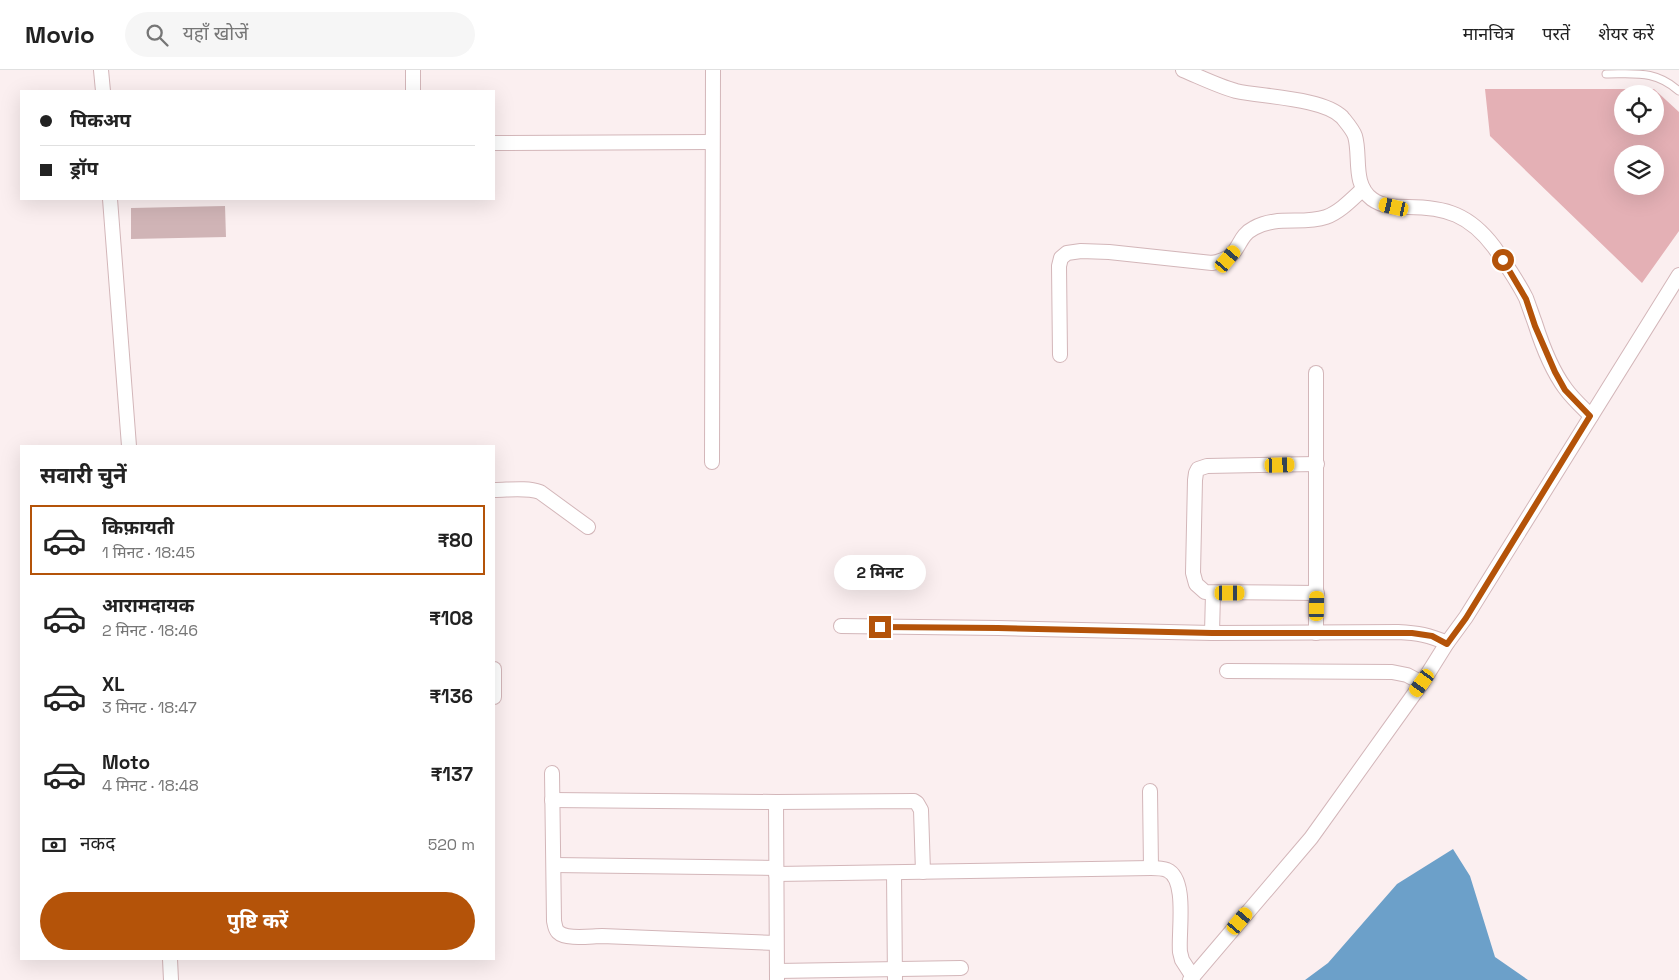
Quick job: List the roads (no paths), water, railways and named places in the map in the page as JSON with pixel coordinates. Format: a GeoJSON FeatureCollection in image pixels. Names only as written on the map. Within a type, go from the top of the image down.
{"type":"FeatureCollection","features":[{"type":"Feature","properties":{"kind":"street"},"geometry":{"type":"LineString","coordinates":[[101,70],[103,90]]}},
{"type":"Feature","properties":{"kind":"street"},"geometry":{"type":"LineString","coordinates":[[413,70],[413,90]]}},
{"type":"Feature","properties":{"kind":"street"},"geometry":{"type":"LineString","coordinates":[[712,462],[713,70]]}},
{"type":"Feature","properties":{"kind":"street"},"geometry":{"type":"LineString","coordinates":[[1183,70],[1236,90],[1298,100],[1328,108],[1341,116],[1354,133],[1359,178],[1363,189],[1371,199],[1380,204],[1394,207],[1430,208],[1450,212],[1467,219],[1492,245],[1513,275],[1526,299],[1535,326],[1555,372],[1565,390],[1590,416]]}},
{"type":"Feature","properties":{"kind":"street"},"geometry":{"type":"LineString","coordinates":[[495,143],[712,142]]}},
{"type":"Feature","properties":{"kind":"street"},"geometry":{"type":"LineString","coordinates":[[1060,355],[1059,266],[1061,258],[1068,253],[1081,251],[1109,252],[1212,263],[1221,262],[1228,259],[1240,246],[1246,234],[1253,228],[1281,220],[1314,220],[1327,217],[1344,206],[1363,189]]}},
{"type":"Feature","properties":{"kind":"street"},"geometry":{"type":"LineString","coordinates":[[110,200],[129,445]]}},
{"type":"Feature","properties":{"kind":"street"},"geometry":{"type":"LineString","coordinates":[[554,865],[894,873],[1151,868],[1167,870],[1176,880],[1180,901],[1180,952],[1192,978],[1311,838],[1422,683],[1466,618],[1679,275]]}},
{"type":"Feature","properties":{"kind":"street"},"geometry":{"type":"LineString","coordinates":[[1316,373],[1316,633]]}},
{"type":"Feature","properties":{"kind":"street"},"geometry":{"type":"LineString","coordinates":[[1317,464],[1207,466],[1198,469],[1195,480],[1193,573],[1196,584],[1205,592],[1317,593]]}},
{"type":"Feature","properties":{"kind":"street"},"geometry":{"type":"LineString","coordinates":[[495,490],[524,489],[540,492],[588,527]]}},
{"type":"Feature","properties":{"kind":"street"},"geometry":{"type":"LineString","coordinates":[[1212,633],[1213,593]]}},
{"type":"Feature","properties":{"kind":"street"},"geometry":{"type":"LineString","coordinates":[[841,626],[1212,633],[1412,633],[1432,636],[1447,644]]}},
{"type":"Feature","properties":{"kind":"street"},"geometry":{"type":"LineString","coordinates":[[1227,671],[1400,672],[1422,683]]}},
{"type":"Feature","properties":{"kind":"street"},"geometry":{"type":"LineString","coordinates":[[552,773],[554,921],[559,933],[564,936],[776,943]]}},
{"type":"Feature","properties":{"kind":"street"},"geometry":{"type":"LineString","coordinates":[[1150,791],[1151,868]]}},
{"type":"Feature","properties":{"kind":"street"},"geometry":{"type":"LineString","coordinates":[[552,800],[914,801],[921,810],[923,872]]}},
{"type":"Feature","properties":{"kind":"street"},"geometry":{"type":"LineString","coordinates":[[776,802],[777,976],[895,974],[962,968]]}},
{"type":"Feature","properties":{"kind":"street"},"geometry":{"type":"LineString","coordinates":[[894,873],[895,974]]}},
{"type":"Feature","properties":{"kind":"street"},"geometry":{"type":"LineString","coordinates":[[170,960],[171,980]]}},
{"type":"Feature","properties":{"kind":"lane"},"geometry":{"type":"LineString","coordinates":[[1606,74],[1657,76],[1679,91]]}},
{"type":"Feature","properties":{"kind":"water"},"geometry":{"type":"Polygon","coordinates":[[[1453,849],[1470,876],[1495,957],[1528,980],[1305,980],[1328,963],[1397,884],[1453,849]]]}}]}
